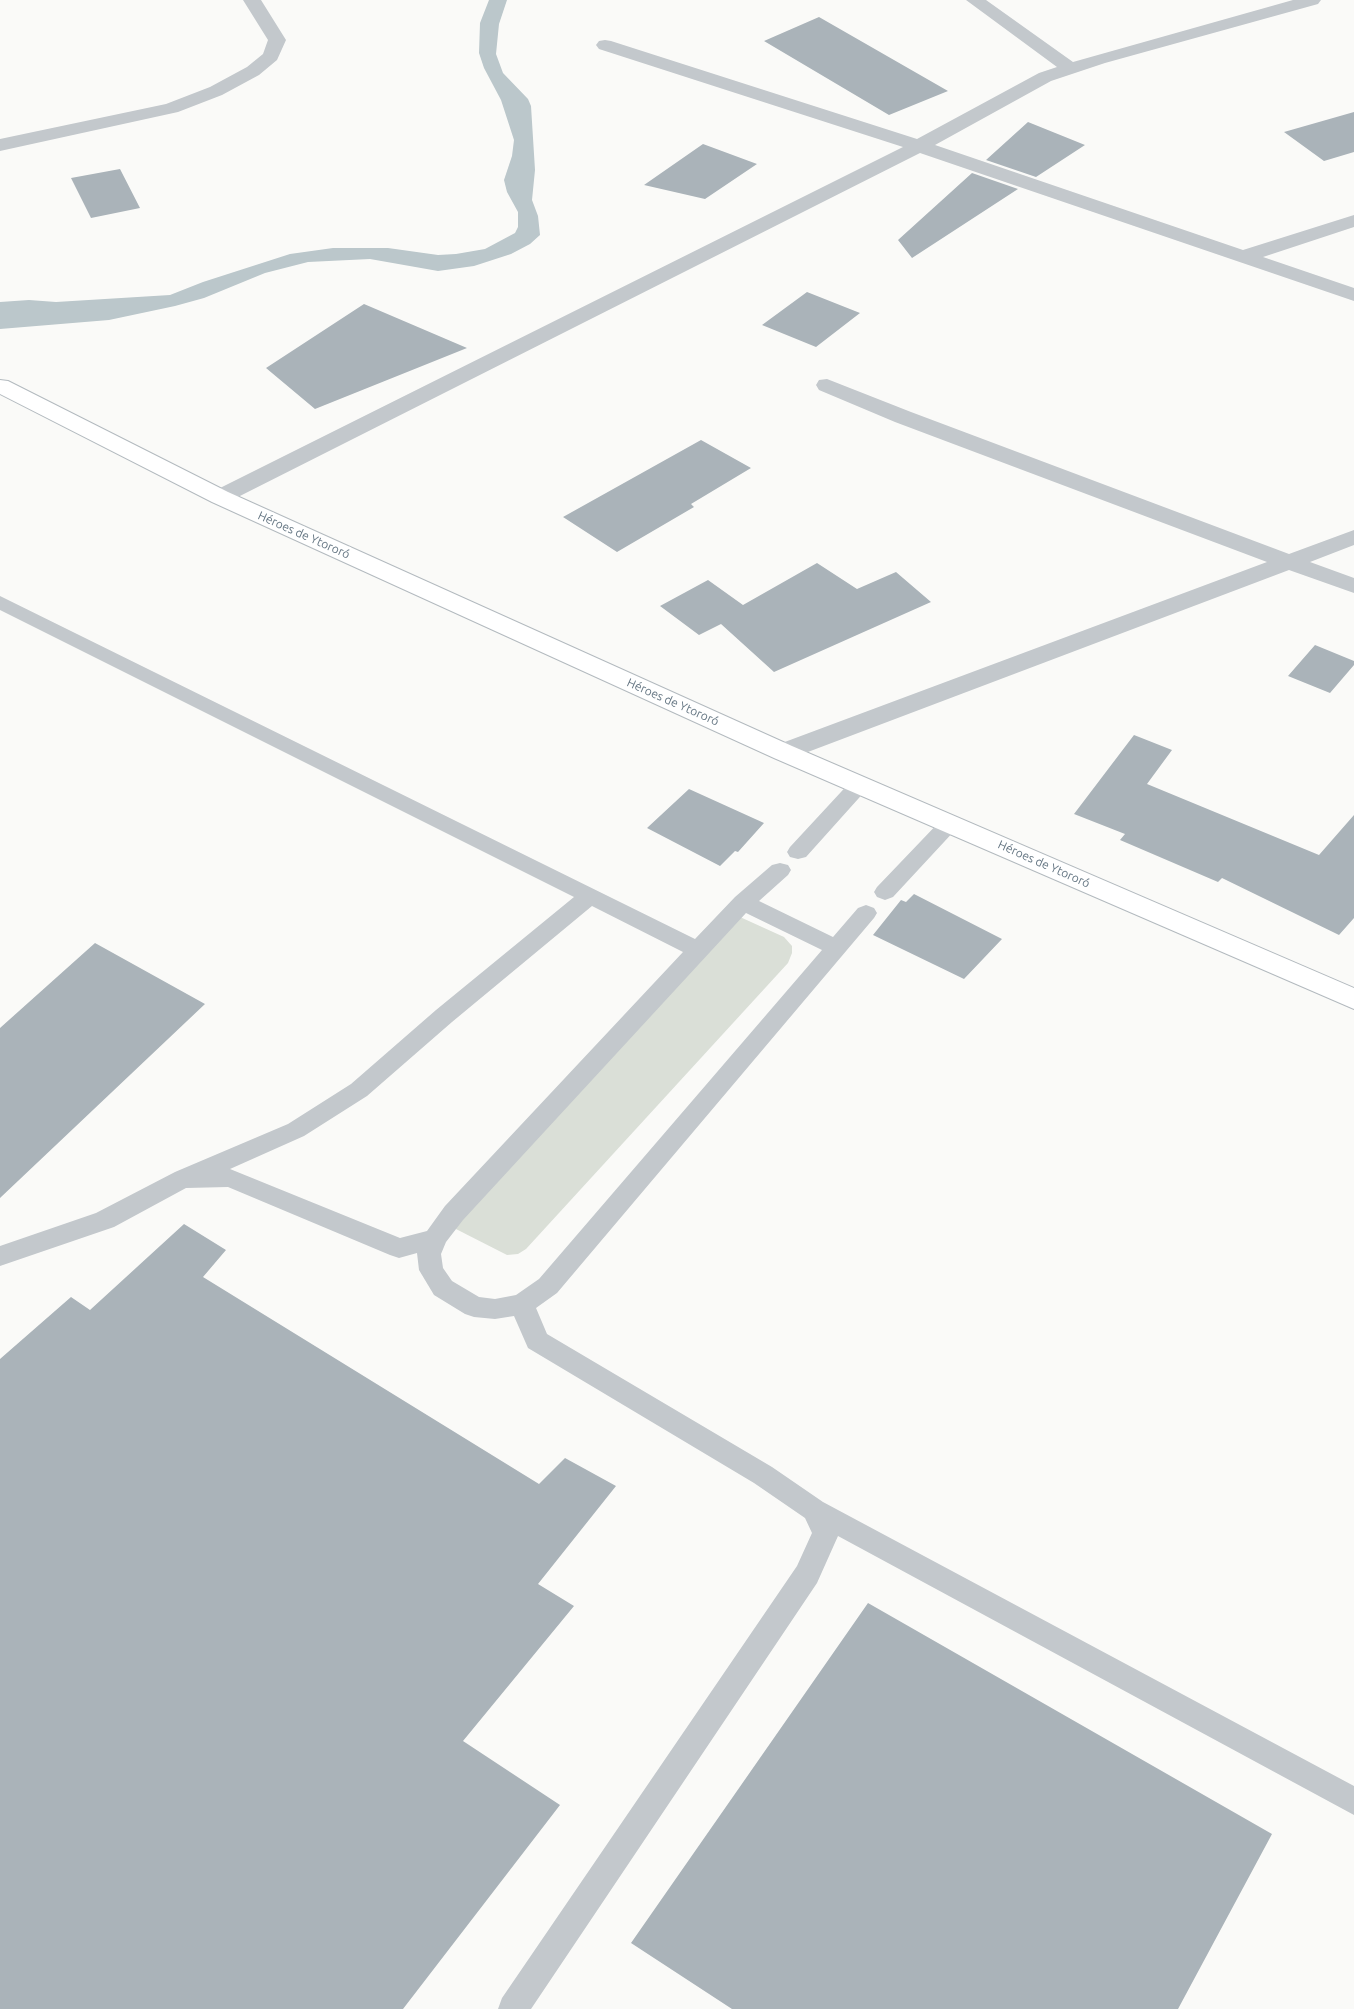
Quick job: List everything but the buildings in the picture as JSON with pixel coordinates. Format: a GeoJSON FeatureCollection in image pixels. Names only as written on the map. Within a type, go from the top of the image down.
{"type":"FeatureCollection","features":[{"type":"Feature","properties":{"kind":"main road","name":"Héroes de Ytororó"},"geometry":{"type":"LineString","coordinates":[[0,386],[220,497],[783,752],[1354,999]]}},
{"type":"Feature","properties":{"kind":"street"},"geometry":{"type":"LineString","coordinates":[[0,145],[170,108],[216,91],[253,71],[271,56],[277,40],[252,0]]}},
{"type":"Feature","properties":{"kind":"street"},"geometry":{"type":"LineString","coordinates":[[975,0],[1070,68]]}},
{"type":"Feature","properties":{"kind":"street"},"geometry":{"type":"LineString","coordinates":[[220,497],[919,146],[1021,88],[1045,77],[1099,58],[1312,0]]}},
{"type":"Feature","properties":{"kind":"street"},"geometry":{"type":"LineString","coordinates":[[605,45],[919,146],[1354,295]]}},
{"type":"Feature","properties":{"kind":"street"},"geometry":{"type":"LineString","coordinates":[[1243,257],[1354,221]]}},
{"type":"Feature","properties":{"kind":"street"},"geometry":{"type":"LineString","coordinates":[[827,384],[903,417],[1292,561],[1354,586]]}},
{"type":"Feature","properties":{"kind":"street"},"geometry":{"type":"LineString","coordinates":[[783,752],[1354,537]]}},
{"type":"Feature","properties":{"kind":"lane"},"geometry":{"type":"LineString","coordinates":[[0,602],[698,950]]}},
{"type":"Feature","properties":{"kind":"lane"},"geometry":{"type":"LineString","coordinates":[[798,852],[860,784]]}},
{"type":"Feature","properties":{"kind":"lane"},"geometry":{"type":"LineString","coordinates":[[885,892],[950,823]]}},
{"type":"Feature","properties":{"kind":"lane"},"geometry":{"type":"LineString","coordinates":[[780,870],[743,902],[454,1213],[435,1238],[429,1254],[431,1270],[443,1288],[474,1306],[495,1309],[522,1304],[548,1286],[866,913]]}},
{"type":"Feature","properties":{"kind":"lane"},"geometry":{"type":"LineString","coordinates":[[0,1256],[105,1220],[183,1179],[296,1130],[359,1090],[444,1016],[589,897]]}},
{"type":"Feature","properties":{"kind":"lane"},"geometry":{"type":"LineString","coordinates":[[743,902],[836,948]]}},
{"type":"Feature","properties":{"kind":"lane"},"geometry":{"type":"LineString","coordinates":[[183,1179],[230,1178],[399,1248],[435,1238]]}},
{"type":"Feature","properties":{"kind":"lane"},"geometry":{"type":"LineString","coordinates":[[522,1304],[537,1341],[763,1475],[814,1510],[1354,1801]]}},
{"type":"Feature","properties":{"kind":"lane"},"geometry":{"type":"LineString","coordinates":[[513,2009],[808,1574],[826,1532],[814,1510]]}},
{"type":"Feature","properties":{"kind":"shaded area"},"geometry":{"type":"Polygon","coordinates":[[[489,0],[507,0],[499,24],[496,54],[503,73],[528,99],[531,106],[535,170],[532,200],[538,216],[540,235],[530,244],[511,254],[474,266],[438,271],[370,259],[308,262],[265,273],[204,298],[175,306],[109,320],[0,329],[0,302],[29,300],[56,302],[170,295],[203,282],[290,254],[333,248],[388,248],[438,255],[456,254],[485,249],[515,233],[518,227],[518,212],[507,192],[504,180],[512,156],[514,140],[501,100],[484,68],[479,53],[480,23],[489,0]]]}},
{"type":"Feature","properties":{"kind":"shaded area"},"geometry":{"type":"Polygon","coordinates":[[[740,917],[784,937],[792,946],[792,953],[788,963],[526,1249],[518,1254],[507,1255],[452,1227],[740,917]]]}}]}
